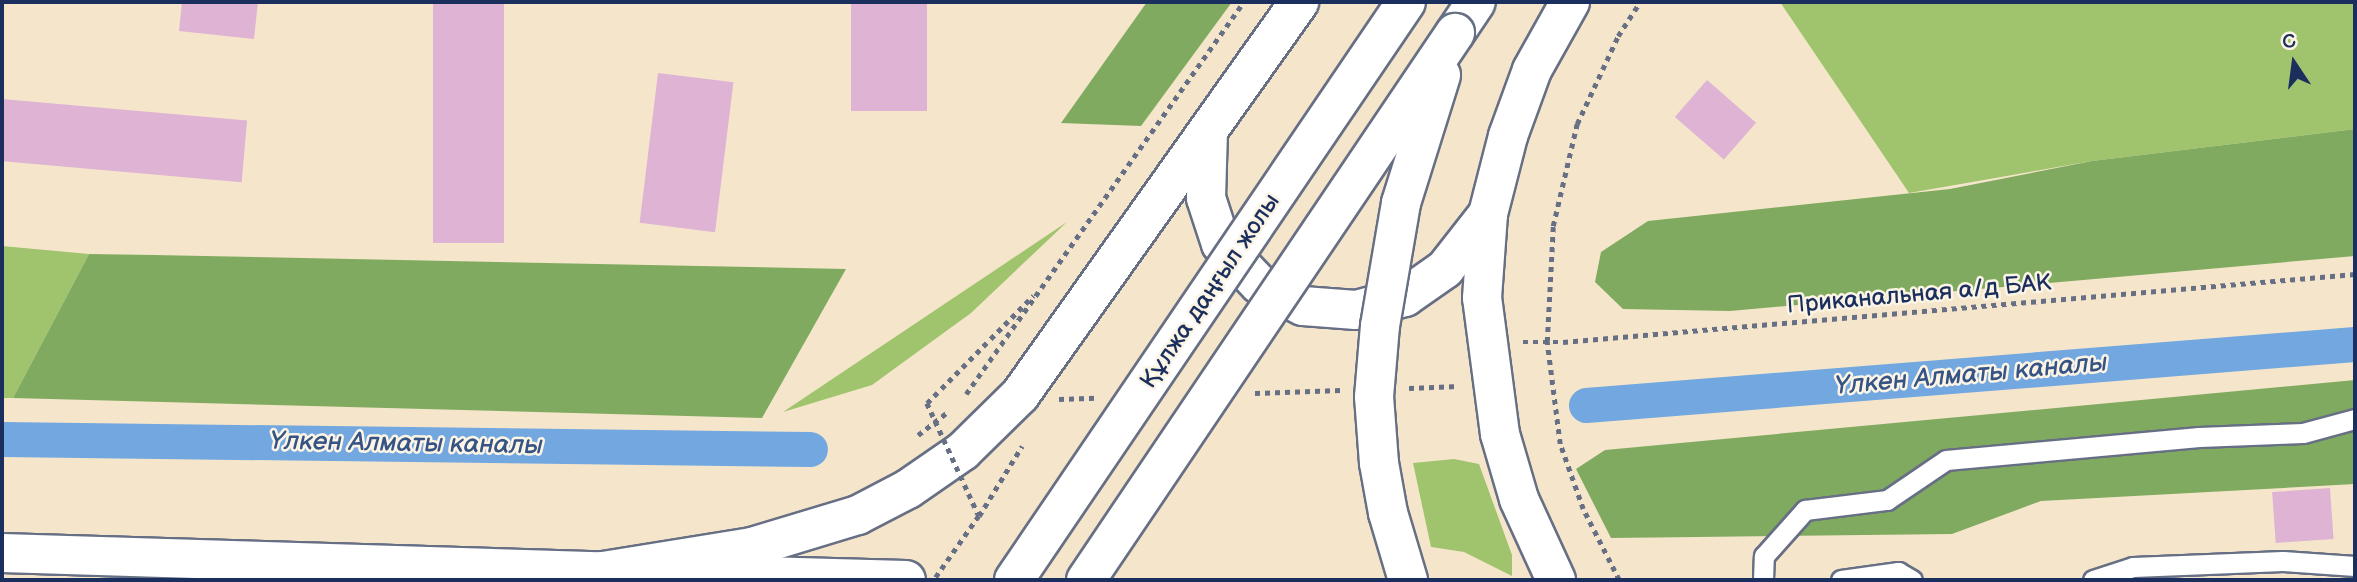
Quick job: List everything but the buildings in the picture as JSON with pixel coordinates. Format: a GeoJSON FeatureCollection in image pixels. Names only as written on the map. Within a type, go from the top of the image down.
{"type":"FeatureCollection","features":[{"type":"Feature","properties":{"kind":"main road"},"geometry":{"type":"LineString","coordinates":[[597,572],[752,547],[858,515],[908,489],[963,451],[1020,395],[1299,2]]}},
{"type":"Feature","properties":{"kind":"main road","name":"Құлжа даңғыл жолы"},"geometry":{"type":"LineString","coordinates":[[1014,580],[1406,2]]}},
{"type":"Feature","properties":{"kind":"main road"},"geometry":{"type":"LineString","coordinates":[[1086,580],[1476,2]]}},
{"type":"Feature","properties":{"kind":"main road"},"geometry":{"type":"LineString","coordinates":[[1556,580],[1519,499],[1500,434],[1482,298],[1488,214],[1508,136],[1532,70],[1570,2]]}},
{"type":"Feature","properties":{"kind":"main road"},"geometry":{"type":"LineString","coordinates":[[1408,580],[1381,475],[1374,397],[1380,326],[1401,203],[1455,33]]}},
{"type":"Feature","properties":{"kind":"main road"},"geometry":{"type":"LineString","coordinates":[[1208,131],[1206,198],[1221,244],[1259,284],[1303,306],[1356,310],[1405,297],[1445,269],[1488,214]]}},
{"type":"Feature","properties":{"kind":"main road"},"geometry":{"type":"LineString","coordinates":[[2,553],[906,580]]}},
{"type":"Feature","properties":{"kind":"lane"},"geometry":{"type":"LineString","coordinates":[[1763,580],[1764,556],[1805,510],[1887,500],[1947,460],[2199,437],[2303,433],[2355,419]]}},
{"type":"Feature","properties":{"kind":"lane"},"geometry":{"type":"LineString","coordinates":[[2093,580],[2133,567],[2283,561],[2355,566]]}},
{"type":"Feature","properties":{"kind":"lane"},"geometry":{"type":"LineString","coordinates":[[1841,580],[1898,572],[1912,580]]}},
{"type":"Feature","properties":{"kind":"path"},"geometry":{"type":"LineString","coordinates":[[960,402],[1244,2]]}},
{"type":"Feature","properties":{"kind":"path"},"geometry":{"type":"LineString","coordinates":[[1619,580],[1583,509],[1560,444],[1547,342],[1553,226],[1577,124],[1618,36],[1640,2]]}},
{"type":"Feature","properties":{"kind":"path","name":"Приканальная а/д БАК"},"geometry":{"type":"LineString","coordinates":[[1487,346],[2355,274]]}},
{"type":"Feature","properties":{"kind":"path"},"geometry":{"type":"LineString","coordinates":[[979,516],[927,403],[1043,286]]}},
{"type":"Feature","properties":{"kind":"path"},"geometry":{"type":"LineString","coordinates":[[934,580],[979,516],[1023,445]]}},
{"type":"Feature","properties":{"kind":"green space"},"geometry":{"type":"Polygon","coordinates":[[[1147,2],[1232,2],[1141,126],[1061,123],[1147,2]]]}},
{"type":"Feature","properties":{"kind":"green space"},"geometry":{"type":"Polygon","coordinates":[[[1780,2],[2355,2],[2355,129],[2092,161],[1909,193],[1780,2]]]}},
{"type":"Feature","properties":{"kind":"green space"},"geometry":{"type":"Polygon","coordinates":[[[2355,129],[2355,256],[1730,311],[1623,309],[1595,282],[1601,252],[1648,221],[1950,189],[2092,161],[2355,129]]]}},
{"type":"Feature","properties":{"kind":"green space"},"geometry":{"type":"Polygon","coordinates":[[[1067,222],[971,313],[872,385],[783,412],[1067,222]]]}},
{"type":"Feature","properties":{"kind":"green space"},"geometry":{"type":"Polygon","coordinates":[[[2,246],[89,254],[13,398],[2,398],[2,246]]]}},
{"type":"Feature","properties":{"kind":"green space"},"geometry":{"type":"Polygon","coordinates":[[[89,254],[846,269],[762,418],[13,398],[89,254]]]}},
{"type":"Feature","properties":{"kind":"green space"},"geometry":{"type":"Polygon","coordinates":[[[2355,380],[2355,484],[2041,501],[1952,534],[1611,538],[1576,469],[1605,450],[2355,380]]]}},
{"type":"Feature","properties":{"kind":"green space"},"geometry":{"type":"Polygon","coordinates":[[[1454,459],[1479,464],[1512,555],[1512,576],[1464,552],[1431,547],[1413,463],[1454,459]]]}},
{"type":"Feature","properties":{"kind":"waterway","name":"Үлкен Алматы каналы"},"geometry":{"type":"LineString","coordinates":[[1586,405],[2355,344]]}},
{"type":"Feature","properties":{"kind":"waterway","name":"Үлкен Алматы каналы"},"geometry":{"type":"LineString","coordinates":[[2,439],[810,449]]}}]}
